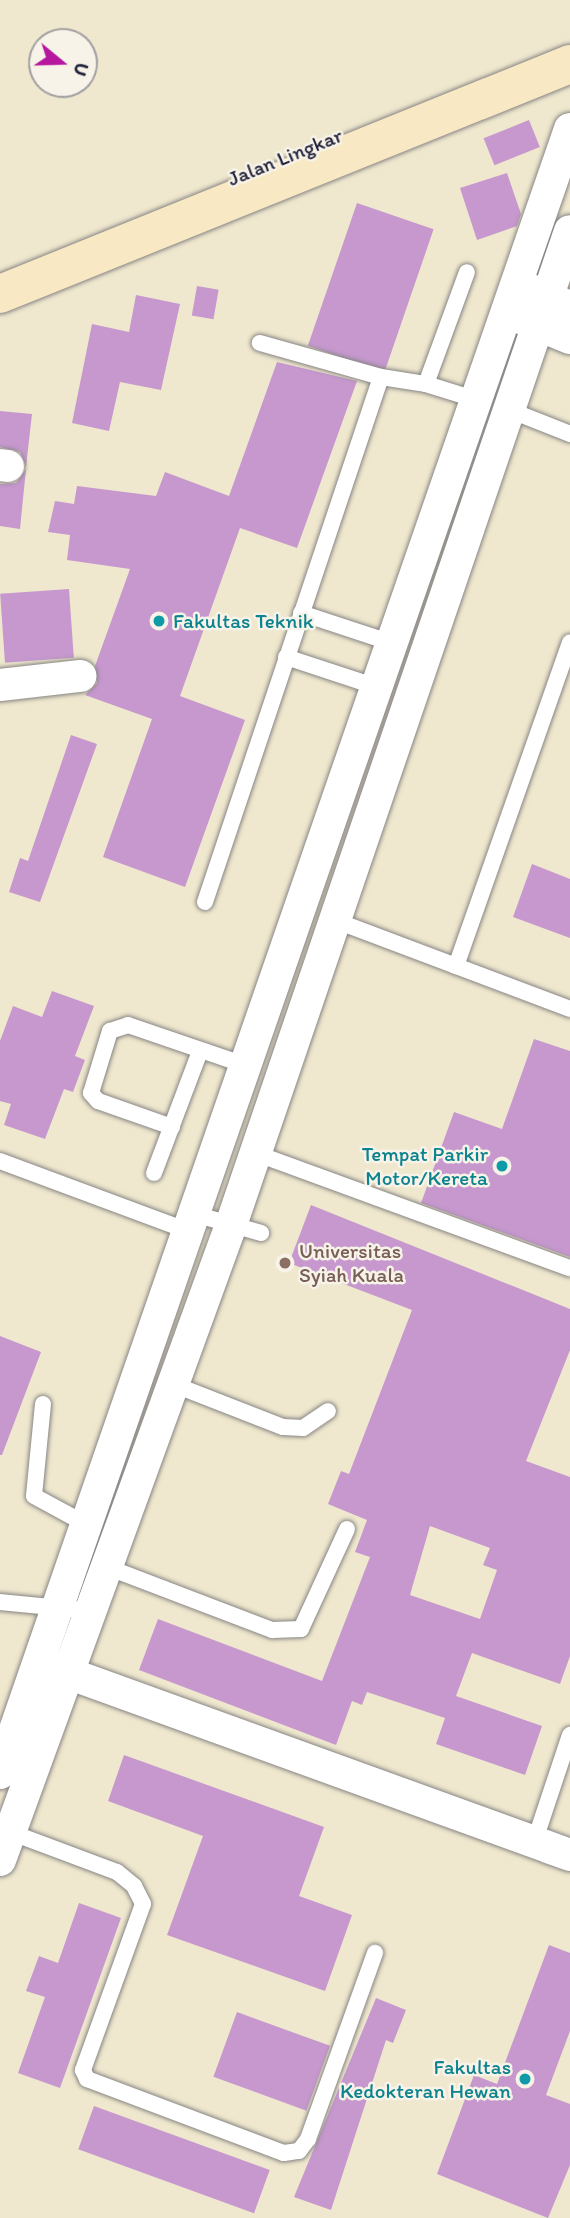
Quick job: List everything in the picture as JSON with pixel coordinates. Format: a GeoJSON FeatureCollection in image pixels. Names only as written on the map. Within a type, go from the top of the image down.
{"type":"FeatureCollection","features":[{"type":"Feature","properties":{"kind":"street","name":"Jalan Lingkar"},"geometry":{"type":"LineString","coordinates":[[0,271],[570,43]]}},
{"type":"Feature","properties":{"kind":"street"},"geometry":{"type":"LineString","coordinates":[[0,294],[570,64]]}},
{"type":"Feature","properties":{"kind":"street"},"geometry":{"type":"LineString","coordinates":[[5,1846],[19,1732],[55,1605],[296,906],[570,129]]}},
{"type":"Feature","properties":{"kind":"street"},"geometry":{"type":"LineString","coordinates":[[0,1773],[19,1732],[70,1675],[170,1383],[246,1229],[255,1153],[337,920],[507,409],[550,310],[570,231]]}},
{"type":"Feature","properties":{"kind":"street"},"geometry":{"type":"LineString","coordinates":[[510,298],[550,310],[570,338]]}},
{"type":"Feature","properties":{"kind":"street"},"geometry":{"type":"LineString","coordinates":[[474,399],[507,409]]}},
{"type":"Feature","properties":{"kind":"street"},"geometry":{"type":"LineString","coordinates":[[389,642],[426,653]]}},
{"type":"Feature","properties":{"kind":"street"},"geometry":{"type":"LineString","coordinates":[[0,685],[80,676]]}},
{"type":"Feature","properties":{"kind":"street"},"geometry":{"type":"LineString","coordinates":[[374,686],[411,698]]}},
{"type":"Feature","properties":{"kind":"street"},"geometry":{"type":"LineString","coordinates":[[296,906],[337,920]]}},
{"type":"Feature","properties":{"kind":"street"},"geometry":{"type":"LineString","coordinates":[[37,1662],[570,1855]]}},
{"type":"Feature","properties":{"kind":"lane"},"geometry":{"type":"LineString","coordinates":[[426,384],[467,272]]}},
{"type":"Feature","properties":{"kind":"lane"},"geometry":{"type":"LineString","coordinates":[[260,343],[381,377],[426,384],[474,399]]}},
{"type":"Feature","properties":{"kind":"lane"},"geometry":{"type":"LineString","coordinates":[[205,902],[381,377]]}},
{"type":"Feature","properties":{"kind":"lane"},"geometry":{"type":"LineString","coordinates":[[507,409],[570,434]]}},
{"type":"Feature","properties":{"kind":"lane"},"geometry":{"type":"LineString","coordinates":[[301,613],[389,642]]}},
{"type":"Feature","properties":{"kind":"lane"},"geometry":{"type":"LineString","coordinates":[[456,966],[570,642]]}},
{"type":"Feature","properties":{"kind":"lane"},"geometry":{"type":"LineString","coordinates":[[286,657],[374,686]]}},
{"type":"Feature","properties":{"kind":"lane"},"geometry":{"type":"LineString","coordinates":[[337,920],[570,1009]]}},
{"type":"Feature","properties":{"kind":"lane"},"geometry":{"type":"LineString","coordinates":[[172,1127],[98,1101],[91,1085],[103,1041],[128,1025],[242,1064]]}},
{"type":"Feature","properties":{"kind":"lane"},"geometry":{"type":"LineString","coordinates":[[154,1173],[200,1051]]}},
{"type":"Feature","properties":{"kind":"lane"},"geometry":{"type":"LineString","coordinates":[[255,1153],[570,1268]]}},
{"type":"Feature","properties":{"kind":"lane"},"geometry":{"type":"LineString","coordinates":[[0,1161],[188,1221],[246,1229]]}},
{"type":"Feature","properties":{"kind":"lane"},"geometry":{"type":"LineString","coordinates":[[170,1383],[283,1427],[303,1428],[328,1411]]}},
{"type":"Feature","properties":{"kind":"lane"},"geometry":{"type":"LineString","coordinates":[[43,1404],[34,1496],[84,1523]]}},
{"type":"Feature","properties":{"kind":"lane"},"geometry":{"type":"LineString","coordinates":[[107,1567],[272,1630],[301,1629],[347,1529]]}},
{"type":"Feature","properties":{"kind":"lane"},"geometry":{"type":"LineString","coordinates":[[0,1602],[55,1605],[91,1611]]}},
{"type":"Feature","properties":{"kind":"lane"},"geometry":{"type":"LineString","coordinates":[[534,1843],[570,1735]]}},
{"type":"Feature","properties":{"kind":"lane"},"geometry":{"type":"LineString","coordinates":[[5,1846],[117,1872],[134,1886],[143,1904],[83,2070],[87,2079],[284,2153],[299,2151],[308,2139],[375,1953]]}},
{"type":"Feature","properties":{"kind":"building"},"geometry":{"type":"Polygon","coordinates":[[[529,120],[540,147],[494,165],[484,138],[529,120]]]}},
{"type":"Feature","properties":{"kind":"building"},"geometry":{"type":"Polygon","coordinates":[[[507,173],[521,214],[517,226],[477,240],[460,188],[507,173]]]}},
{"type":"Feature","properties":{"kind":"building"},"geometry":{"type":"Polygon","coordinates":[[[357,203],[434,229],[384,372],[308,346],[357,203]]]}},
{"type":"Feature","properties":{"kind":"building"},"geometry":{"type":"Polygon","coordinates":[[[197,286],[219,290],[213,319],[192,316],[197,286]]]}},
{"type":"Feature","properties":{"kind":"building"},"geometry":{"type":"Polygon","coordinates":[[[136,295],[180,304],[161,390],[120,382],[109,431],[72,423],[92,324],[129,332],[136,295]]]}},
{"type":"Feature","properties":{"kind":"building","name":"Fakultas Teknik"},"geometry":{"type":"Polygon","coordinates":[[[277,362],[357,381],[297,548],[240,528],[180,696],[245,720],[185,887],[103,857],[152,719],[85,695],[97,683],[95,666],[130,569],[67,560],[70,535],[48,532],[55,501],[74,504],[77,486],[156,496],[165,472],[229,496],[277,362]]]}},
{"type":"Feature","properties":{"kind":"building"},"geometry":{"type":"Polygon","coordinates":[[[0,411],[32,414],[26,467],[20,452],[0,447],[0,411]]]}},
{"type":"Feature","properties":{"kind":"building"},"geometry":{"type":"Polygon","coordinates":[[[26,469],[20,529],[0,526],[0,484],[16,483],[26,469]]]}},
{"type":"Feature","properties":{"kind":"building"},"geometry":{"type":"Polygon","coordinates":[[[69,589],[74,658],[5,663],[0,594],[69,589]]]}},
{"type":"Feature","properties":{"kind":"building"},"geometry":{"type":"Polygon","coordinates":[[[71,735],[97,744],[40,902],[9,892],[20,858],[28,861],[71,735]]]}},
{"type":"Feature","properties":{"kind":"building"},"geometry":{"type":"Polygon","coordinates":[[[532,864],[570,879],[570,938],[513,917],[532,864]]]}},
{"type":"Feature","properties":{"kind":"building"},"geometry":{"type":"Polygon","coordinates":[[[52,991],[94,1006],[75,1056],[85,1060],[73,1092],[64,1089],[45,1139],[4,1125],[11,1104],[0,1101],[0,1041],[13,1006],[42,1017],[52,991]]]}},
{"type":"Feature","properties":{"kind":"building","name":"Tempat Parkir Motor/Kereta"},"geometry":{"type":"Polygon","coordinates":[[[534,1039],[570,1051],[570,1257],[421,1203],[454,1112],[502,1129],[534,1039]]]}},
{"type":"Feature","properties":{"kind":"building"},"geometry":{"type":"Polygon","coordinates":[[[311,1205],[570,1309],[570,1350],[526,1461],[570,1477],[570,1656],[560,1684],[472,1653],[456,1696],[542,1726],[525,1775],[436,1744],[445,1718],[367,1692],[362,1705],[352,1701],[336,1745],[139,1670],[158,1619],[322,1681],[370,1557],[355,1552],[367,1520],[328,1504],[341,1471],[349,1474],[412,1310],[289,1263],[311,1205]],[[430,1526],[410,1595],[480,1619],[497,1570],[483,1565],[490,1548],[430,1526]]]}},
{"type":"Feature","properties":{"kind":"building"},"geometry":{"type":"Polygon","coordinates":[[[0,1336],[41,1352],[2,1455],[0,1455],[0,1336]]]}},
{"type":"Feature","properties":{"kind":"building"},"geometry":{"type":"Polygon","coordinates":[[[124,1755],[324,1827],[299,1896],[352,1915],[325,1991],[167,1935],[203,1836],[108,1801],[124,1755]]]}},
{"type":"Feature","properties":{"kind":"building"},"geometry":{"type":"Polygon","coordinates":[[[79,1903],[121,1918],[60,2088],[18,2073],[45,1997],[26,1991],[39,1956],[58,1963],[79,1903]]]}},
{"type":"Feature","properties":{"kind":"building","name":"Fakultas Kedokteran Hewan"},"geometry":{"type":"Polygon","coordinates":[[[549,1945],[570,1953],[570,2031],[546,2095],[570,2104],[570,2165],[548,2218],[437,2174],[474,2075],[497,2084],[549,1945]]]}},
{"type":"Feature","properties":{"kind":"building"},"geometry":{"type":"Polygon","coordinates":[[[376,1998],[406,2010],[393,2043],[386,2040],[331,2210],[294,2197],[376,1998]]]}},
{"type":"Feature","properties":{"kind":"building"},"geometry":{"type":"Polygon","coordinates":[[[237,2012],[330,2046],[306,2111],[213,2077],[237,2012]]]}},
{"type":"Feature","properties":{"kind":"building"},"geometry":{"type":"Polygon","coordinates":[[[94,2106],[270,2170],[254,2213],[78,2149],[94,2106]]]}},
{"type":"Feature","properties":{"kind":"place","name":"Fakultas Teknik"},"geometry":{"type":"Point","coordinates":[159,621]}},
{"type":"Feature","properties":{"kind":"place","name":"Tempat Parkir Motor/Kereta"},"geometry":{"type":"Point","coordinates":[502,1166]}},
{"type":"Feature","properties":{"kind":"place","name":"Universitas Syiah Kuala"},"geometry":{"type":"Point","coordinates":[285,1263]}},
{"type":"Feature","properties":{"kind":"place","name":"Fakultas Kedokteran Hewan"},"geometry":{"type":"Point","coordinates":[525,2079]}}]}
